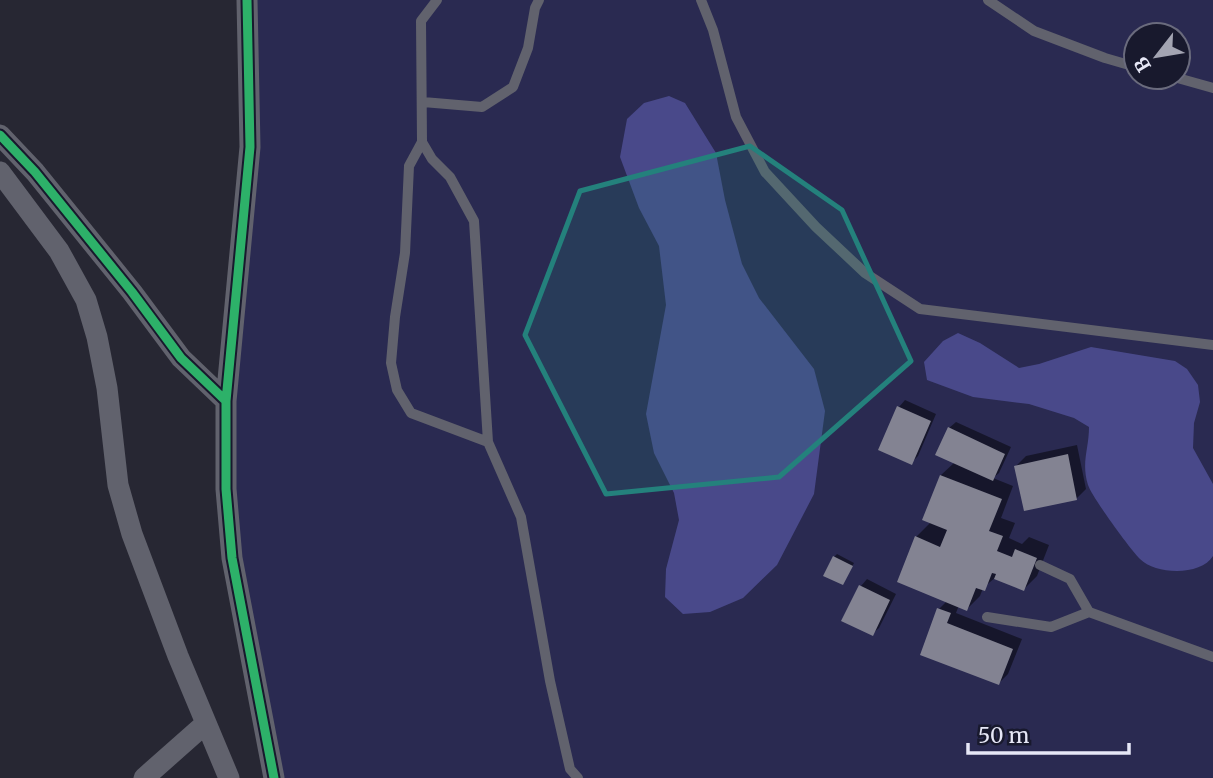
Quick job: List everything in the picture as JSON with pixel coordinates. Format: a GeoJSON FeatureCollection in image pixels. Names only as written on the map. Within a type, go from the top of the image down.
{"type":"FeatureCollection","features":[{"type":"Feature","properties":{"kind":"street"},"geometry":{"type":"LineString","coordinates":[[247,0],[250,147],[226,401],[226,489],[232,558],[274,778]]}},
{"type":"Feature","properties":{"kind":"street"},"geometry":{"type":"LineString","coordinates":[[0,135],[35,172],[132,292],[181,358],[226,401]]}},
{"type":"Feature","properties":{"kind":"street"},"geometry":{"type":"LineString","coordinates":[[0,172],[59,251],[86,300],[97,337],[107,388],[118,485],[132,534],[205,724],[229,778]]}},
{"type":"Feature","properties":{"kind":"street"},"geometry":{"type":"LineString","coordinates":[[144,778],[205,724]]}},
{"type":"Feature","properties":{"kind":"lane"},"geometry":{"type":"LineString","coordinates":[[438,0],[421,21],[419,45],[423,102],[422,142],[410,166],[405,253],[391,363],[397,390],[411,413],[488,442]]}},
{"type":"Feature","properties":{"kind":"lane"},"geometry":{"type":"LineString","coordinates":[[423,102],[482,107],[513,87],[527,48],[534,8],[539,0]]}},
{"type":"Feature","properties":{"kind":"lane"},"geometry":{"type":"LineString","coordinates":[[701,0],[713,30],[736,117],[765,172],[816,227],[865,273],[920,309],[1213,345]]}},
{"type":"Feature","properties":{"kind":"lane"},"geometry":{"type":"LineString","coordinates":[[988,0],[1034,31],[1122,62]]}},
{"type":"Feature","properties":{"kind":"lane"},"geometry":{"type":"LineString","coordinates":[[1192,82],[1213,88]]}},
{"type":"Feature","properties":{"kind":"lane"},"geometry":{"type":"LineString","coordinates":[[422,142],[432,159],[450,177],[474,221],[488,442],[521,517],[570,769],[578,778]]}},
{"type":"Feature","properties":{"kind":"lane"},"geometry":{"type":"LineString","coordinates":[[1041,565],[1070,579],[1089,612],[1213,657]]}},
{"type":"Feature","properties":{"kind":"lane"},"geometry":{"type":"LineString","coordinates":[[987,617],[1051,627],[1089,612]]}},
{"type":"Feature","properties":{"kind":"highlighted area"},"geometry":{"type":"Polygon","coordinates":[[[750,146],[842,210],[911,361],[779,477],[606,494],[525,335],[580,191],[750,146]]]}},
{"type":"Feature","properties":{"kind":"shaded area"},"geometry":{"type":"Polygon","coordinates":[[[255,0],[1213,0],[1213,778],[282,778],[239,558],[233,487],[234,404],[255,0]]]}},
{"type":"Feature","properties":{"kind":"shaded area"},"geometry":{"type":"Polygon","coordinates":[[[669,96],[685,103],[716,153],[742,264],[759,298],[814,369],[825,411],[814,494],[777,565],[743,598],[710,612],[683,614],[665,597],[666,569],[679,520],[674,493],[654,453],[646,414],[666,305],[659,246],[639,208],[620,157],[627,119],[644,103],[669,96]]]}},
{"type":"Feature","properties":{"kind":"shaded area"},"geometry":{"type":"Polygon","coordinates":[[[958,333],[980,343],[1019,368],[1091,347],[1175,361],[1187,369],[1198,385],[1200,402],[1194,423],[1193,448],[1213,484],[1213,556],[1207,563],[1178,571],[1156,568],[1140,559],[1112,523],[1088,485],[1085,462],[1089,427],[1074,418],[1029,404],[973,397],[927,380],[924,362],[943,341],[958,333]]]}},
{"type":"Feature","properties":{"kind":"building"},"geometry":{"type":"Polygon","coordinates":[[[897,406],[931,421],[912,465],[878,450],[897,406]]]}},
{"type":"Feature","properties":{"kind":"building"},"geometry":{"type":"Polygon","coordinates":[[[948,427],[1005,454],[993,481],[935,455],[948,427]]]}},
{"type":"Feature","properties":{"kind":"building"},"geometry":{"type":"Polygon","coordinates":[[[1068,454],[1077,500],[1024,511],[1014,466],[1068,454]]]}},
{"type":"Feature","properties":{"kind":"building"},"geometry":{"type":"Polygon","coordinates":[[[940,475],[1002,499],[989,531],[1003,536],[997,551],[1012,557],[1015,549],[1037,558],[1024,591],[994,579],[996,574],[992,573],[985,591],[976,588],[967,611],[897,582],[915,536],[940,547],[947,530],[922,520],[940,475]]]}},
{"type":"Feature","properties":{"kind":"building"},"geometry":{"type":"Polygon","coordinates":[[[833,556],[853,566],[843,585],[823,576],[833,556]]]}},
{"type":"Feature","properties":{"kind":"building"},"geometry":{"type":"Polygon","coordinates":[[[859,585],[890,600],[873,636],[841,621],[859,585]]]}},
{"type":"Feature","properties":{"kind":"building"},"geometry":{"type":"Polygon","coordinates":[[[937,608],[951,613],[947,623],[1013,649],[999,685],[920,655],[937,608]]]}},
{"type":"Feature","properties":{"kind":"cycle path"},"geometry":{"type":"LineString","coordinates":[[247,0],[250,147],[226,401],[226,489],[232,558],[274,778]]}},
{"type":"Feature","properties":{"kind":"cycle path"},"geometry":{"type":"LineString","coordinates":[[0,135],[35,172],[132,292],[181,358],[226,401]]}}]}
